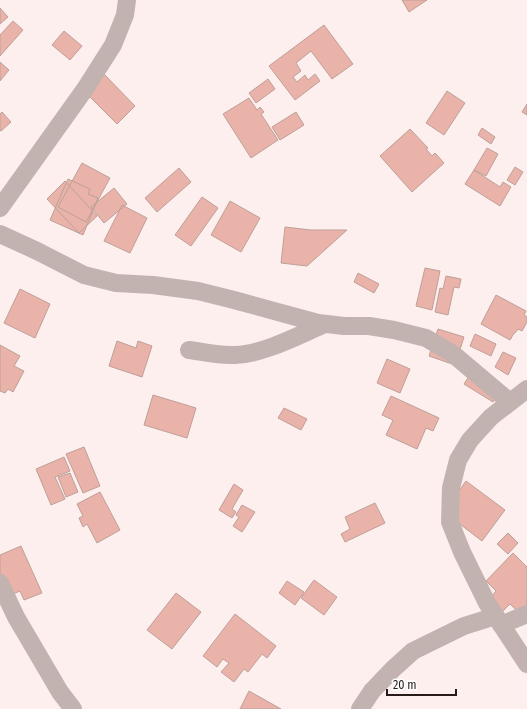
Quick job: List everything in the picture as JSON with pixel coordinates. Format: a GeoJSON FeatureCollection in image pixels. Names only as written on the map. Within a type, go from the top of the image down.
{"type":"FeatureCollection","features":[{"type":"Feature","properties":{"kind":"street"},"geometry":{"type":"LineString","coordinates":[[0,208],[85,89],[113,45],[125,15],[126,0]]}},
{"type":"Feature","properties":{"kind":"street"},"geometry":{"type":"LineString","coordinates":[[0,234],[84,275],[116,283],[153,285],[198,291],[318,324],[369,326],[394,330],[426,338],[454,354],[510,402]]}},
{"type":"Feature","properties":{"kind":"street"},"geometry":{"type":"LineString","coordinates":[[189,350],[214,354],[236,355],[264,350],[326,324]]}},
{"type":"Feature","properties":{"kind":"street"},"geometry":{"type":"LineString","coordinates":[[527,389],[491,417],[470,440],[458,460],[452,488],[450,522],[462,552],[487,603],[527,664]]}},
{"type":"Feature","properties":{"kind":"street"},"geometry":{"type":"LineString","coordinates":[[2,593],[60,692],[73,709]]}},
{"type":"Feature","properties":{"kind":"street"},"geometry":{"type":"LineString","coordinates":[[360,709],[372,691],[413,651],[464,626],[527,614]]}},
{"type":"Feature","properties":{"kind":"building"},"geometry":{"type":"Polygon","coordinates":[[[402,0],[427,0],[409,12],[402,0]]]}},
{"type":"Feature","properties":{"kind":"building"},"geometry":{"type":"Polygon","coordinates":[[[0,8],[8,17],[0,24],[0,8]]]}},
{"type":"Feature","properties":{"kind":"building"},"geometry":{"type":"Polygon","coordinates":[[[13,21],[23,30],[0,56],[0,35],[13,21]]]}},
{"type":"Feature","properties":{"kind":"building"},"geometry":{"type":"Polygon","coordinates":[[[324,25],[353,64],[332,79],[311,51],[296,63],[301,71],[293,77],[297,82],[305,75],[308,80],[315,74],[320,81],[295,100],[269,66],[324,25]]]}},
{"type":"Feature","properties":{"kind":"building"},"geometry":{"type":"Polygon","coordinates":[[[64,31],[82,46],[70,60],[52,45],[64,31]]]}},
{"type":"Feature","properties":{"kind":"building"},"geometry":{"type":"Polygon","coordinates":[[[0,62],[9,70],[0,81],[0,62]]]}},
{"type":"Feature","properties":{"kind":"building"},"geometry":{"type":"Polygon","coordinates":[[[102,72],[135,106],[117,124],[84,91],[102,72]]]}},
{"type":"Feature","properties":{"kind":"building"},"geometry":{"type":"Polygon","coordinates":[[[268,79],[275,89],[256,103],[249,93],[268,79]]]}},
{"type":"Feature","properties":{"kind":"building"},"geometry":{"type":"Polygon","coordinates":[[[447,91],[465,103],[444,135],[426,123],[447,91]]]}},
{"type":"Feature","properties":{"kind":"building"},"geometry":{"type":"Polygon","coordinates":[[[249,98],[257,110],[260,107],[264,112],[261,114],[278,140],[251,158],[223,114],[249,98]]]}},
{"type":"Feature","properties":{"kind":"building"},"geometry":{"type":"Polygon","coordinates":[[[527,104],[527,115],[522,112],[527,104]]]}},
{"type":"Feature","properties":{"kind":"building"},"geometry":{"type":"Polygon","coordinates":[[[2,112],[11,122],[1,131],[0,114],[2,112]]]}},
{"type":"Feature","properties":{"kind":"building"},"geometry":{"type":"Polygon","coordinates":[[[296,112],[304,125],[280,140],[272,127],[296,112]]]}},
{"type":"Feature","properties":{"kind":"building"},"geometry":{"type":"Polygon","coordinates":[[[482,128],[495,137],[491,144],[478,135],[482,128]]]}},
{"type":"Feature","properties":{"kind":"building"},"geometry":{"type":"Polygon","coordinates":[[[410,129],[428,148],[426,149],[432,156],[435,153],[444,163],[412,192],[380,156],[410,129]]]}},
{"type":"Feature","properties":{"kind":"building"},"geometry":{"type":"Polygon","coordinates":[[[487,148],[498,154],[486,176],[474,170],[487,148]]]}},
{"type":"Feature","properties":{"kind":"building"},"geometry":{"type":"Polygon","coordinates":[[[82,163],[110,178],[86,222],[58,207],[82,163]]]}},
{"type":"Feature","properties":{"kind":"building"},"geometry":{"type":"Polygon","coordinates":[[[515,167],[523,172],[515,185],[507,180],[515,167]]]}},
{"type":"Feature","properties":{"kind":"building"},"geometry":{"type":"Polygon","coordinates":[[[179,168],[191,182],[157,212],[145,198],[179,168]]]}},
{"type":"Feature","properties":{"kind":"building"},"geometry":{"type":"Polygon","coordinates":[[[474,170],[500,187],[503,182],[511,187],[500,206],[465,184],[474,170]]]}},
{"type":"Feature","properties":{"kind":"building"},"geometry":{"type":"Polygon","coordinates":[[[68,179],[90,189],[88,194],[98,198],[83,235],[50,220],[68,179]]]}},
{"type":"Feature","properties":{"kind":"building"},"geometry":{"type":"Polygon","coordinates":[[[65,181],[97,216],[79,233],[47,199],[65,181]]]}},
{"type":"Feature","properties":{"kind":"building"},"geometry":{"type":"Polygon","coordinates":[[[114,188],[127,204],[104,223],[91,207],[114,188]]]}},
{"type":"Feature","properties":{"kind":"building"},"geometry":{"type":"Polygon","coordinates":[[[202,197],[218,208],[191,246],[175,235],[202,197]]]}},
{"type":"Feature","properties":{"kind":"building"},"geometry":{"type":"Polygon","coordinates":[[[230,201],[260,218],[241,252],[211,235],[230,201]]]}},
{"type":"Feature","properties":{"kind":"building"},"geometry":{"type":"Polygon","coordinates":[[[122,205],[147,218],[130,253],[104,241],[122,205]]]}},
{"type":"Feature","properties":{"kind":"building"},"geometry":{"type":"Polygon","coordinates":[[[285,227],[311,230],[347,230],[307,266],[281,263],[285,227]]]}},
{"type":"Feature","properties":{"kind":"building"},"geometry":{"type":"Polygon","coordinates":[[[425,268],[440,271],[432,310],[416,306],[425,268]]]}},
{"type":"Feature","properties":{"kind":"building"},"geometry":{"type":"Polygon","coordinates":[[[358,273],[379,284],[374,293],[354,282],[358,273]]]}},
{"type":"Feature","properties":{"kind":"building"},"geometry":{"type":"Polygon","coordinates":[[[446,276],[461,279],[459,288],[454,287],[448,315],[435,312],[440,288],[443,289],[446,276]]]}},
{"type":"Feature","properties":{"kind":"building"},"geometry":{"type":"Polygon","coordinates":[[[20,289],[50,304],[35,338],[4,323],[20,289]]]}},
{"type":"Feature","properties":{"kind":"building"},"geometry":{"type":"Polygon","coordinates":[[[496,295],[526,311],[524,315],[527,317],[527,322],[522,331],[518,329],[510,340],[481,324],[496,295]]]}},
{"type":"Feature","properties":{"kind":"building"},"geometry":{"type":"Polygon","coordinates":[[[438,329],[464,337],[455,365],[429,356],[438,329]]]}},
{"type":"Feature","properties":{"kind":"building"},"geometry":{"type":"Polygon","coordinates":[[[475,334],[496,344],[491,356],[470,346],[475,334]]]}},
{"type":"Feature","properties":{"kind":"building"},"geometry":{"type":"Polygon","coordinates":[[[117,341],[136,348],[138,341],[152,346],[142,377],[109,366],[117,341]]]}},
{"type":"Feature","properties":{"kind":"building"},"geometry":{"type":"Polygon","coordinates":[[[0,345],[20,356],[14,366],[24,371],[13,392],[8,389],[5,393],[0,391],[0,345]]]}},
{"type":"Feature","properties":{"kind":"building"},"geometry":{"type":"Polygon","coordinates":[[[503,352],[516,358],[508,375],[495,367],[503,352]]]}},
{"type":"Feature","properties":{"kind":"building"},"geometry":{"type":"Polygon","coordinates":[[[387,359],[410,369],[400,393],[377,383],[387,359]]]}},
{"type":"Feature","properties":{"kind":"building"},"geometry":{"type":"Polygon","coordinates":[[[471,373],[500,391],[493,402],[464,384],[471,373]]]}},
{"type":"Feature","properties":{"kind":"building"},"geometry":{"type":"Polygon","coordinates":[[[153,395],[196,408],[187,438],[144,425],[153,395]]]}},
{"type":"Feature","properties":{"kind":"building"},"geometry":{"type":"Polygon","coordinates":[[[391,396],[439,418],[433,431],[426,428],[417,449],[386,435],[393,420],[382,415],[391,396]]]}},
{"type":"Feature","properties":{"kind":"building"},"geometry":{"type":"Polygon","coordinates":[[[284,408],[307,419],[301,430],[278,418],[284,408]]]}},
{"type":"Feature","properties":{"kind":"building"},"geometry":{"type":"Polygon","coordinates":[[[84,447],[100,486],[83,493],[66,454],[84,447]]]}},
{"type":"Feature","properties":{"kind":"building"},"geometry":{"type":"Polygon","coordinates":[[[64,457],[70,471],[55,477],[65,499],[51,505],[36,469],[64,457]]]}},
{"type":"Feature","properties":{"kind":"building"},"geometry":{"type":"Polygon","coordinates":[[[70,473],[78,492],[66,497],[58,477],[70,473]]]}},
{"type":"Feature","properties":{"kind":"building"},"geometry":{"type":"Polygon","coordinates":[[[466,481],[505,510],[482,541],[444,512],[466,481]]]}},
{"type":"Feature","properties":{"kind":"building"},"geometry":{"type":"Polygon","coordinates":[[[234,484],[243,490],[232,509],[236,512],[232,518],[219,510],[234,484]]]}},
{"type":"Feature","properties":{"kind":"building"},"geometry":{"type":"Polygon","coordinates":[[[100,492],[120,530],[97,543],[87,524],[83,527],[79,518],[83,516],[77,504],[100,492]]]}},
{"type":"Feature","properties":{"kind":"building"},"geometry":{"type":"Polygon","coordinates":[[[375,503],[385,523],[345,542],[341,534],[350,529],[345,517],[375,503]]]}},
{"type":"Feature","properties":{"kind":"building"},"geometry":{"type":"Polygon","coordinates":[[[242,505],[255,512],[242,532],[233,526],[239,517],[236,515],[242,505]]]}},
{"type":"Feature","properties":{"kind":"building"},"geometry":{"type":"Polygon","coordinates":[[[508,533],[518,543],[508,554],[497,544],[508,533]]]}},
{"type":"Feature","properties":{"kind":"building"},"geometry":{"type":"Polygon","coordinates":[[[21,546],[42,593],[24,600],[20,591],[6,597],[0,594],[0,555],[21,546]]]}},
{"type":"Feature","properties":{"kind":"building"},"geometry":{"type":"Polygon","coordinates":[[[513,553],[527,567],[526,620],[510,604],[502,612],[489,599],[496,591],[486,581],[513,553]]]}},
{"type":"Feature","properties":{"kind":"building"},"geometry":{"type":"Polygon","coordinates":[[[314,580],[337,597],[324,615],[301,598],[314,580]]]}},
{"type":"Feature","properties":{"kind":"building"},"geometry":{"type":"Polygon","coordinates":[[[287,581],[304,592],[295,605],[279,593],[287,581]]]}},
{"type":"Feature","properties":{"kind":"building"},"geometry":{"type":"Polygon","coordinates":[[[176,593],[201,612],[172,649],[147,630],[176,593]]]}},
{"type":"Feature","properties":{"kind":"building"},"geometry":{"type":"Polygon","coordinates":[[[235,614],[276,646],[267,658],[262,654],[248,672],[244,669],[234,682],[221,672],[229,663],[223,659],[217,667],[203,656],[235,614]]]}},
{"type":"Feature","properties":{"kind":"building"},"geometry":{"type":"Polygon","coordinates":[[[249,691],[281,709],[240,709],[249,691]]]}}]}
